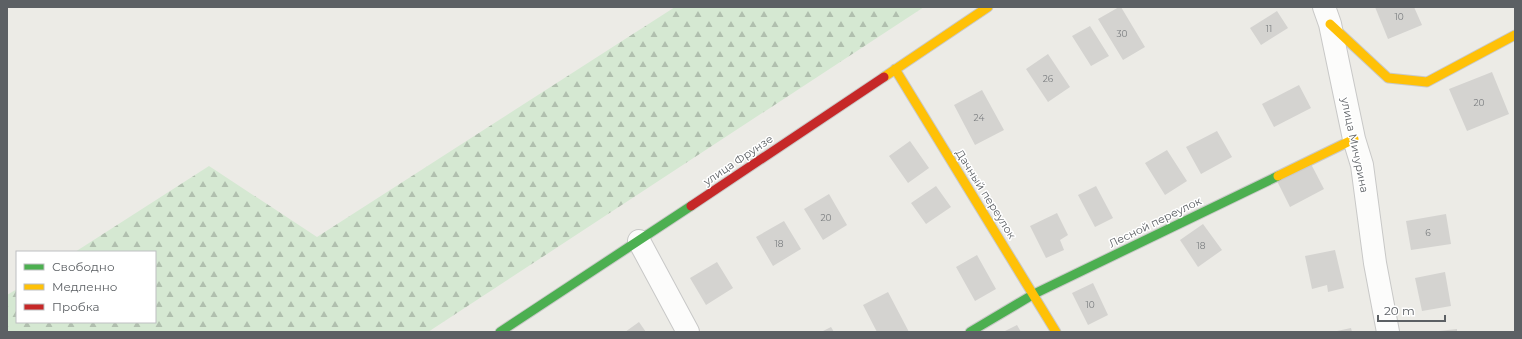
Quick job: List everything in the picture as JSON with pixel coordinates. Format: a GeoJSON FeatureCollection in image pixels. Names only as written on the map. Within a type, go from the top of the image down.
{"type":"FeatureCollection","features":[{"type":"Feature","properties":{"kind":"street","name":"улица Фрунзе"},"geometry":{"type":"LineString","coordinates":[[500,332],[639,241],[988,7]]}},
{"type":"Feature","properties":{"kind":"street"},"geometry":{"type":"LineString","coordinates":[[1327,15],[1388,78],[1427,82],[1515,35]]}},
{"type":"Feature","properties":{"kind":"street","name":"улица Мичурина"},"geometry":{"type":"LineString","coordinates":[[1327,15],[1354,139],[1362,165],[1375,263],[1388,332]]}},
{"type":"Feature","properties":{"kind":"street","name":"Дачный переулок"},"geometry":{"type":"LineString","coordinates":[[895,69],[1056,332]]}},
{"type":"Feature","properties":{"kind":"street","name":"Лесной переулок"},"geometry":{"type":"LineString","coordinates":[[970,332],[1034,294],[1354,139]]}},
{"type":"Feature","properties":{"kind":"street"},"geometry":{"type":"LineString","coordinates":[[639,241],[688,332]]}},
{"type":"Feature","properties":{"kind":"green space"},"geometry":{"type":"Polygon","coordinates":[[[675,7],[924,7],[428,332],[7,332],[7,295],[16,290],[16,323],[156,323],[156,251],[77,251],[209,166],[317,237],[675,7]]]}},
{"type":"Feature","properties":{"kind":"building"},"geometry":{"type":"Polygon","coordinates":[[[1121,7],[1145,47],[1123,60],[1098,19],[1121,7]]]}},
{"type":"Feature","properties":{"kind":"building"},"geometry":{"type":"Polygon","coordinates":[[[1375,7],[1414,7],[1422,25],[1388,39],[1375,7]]]}},
{"type":"Feature","properties":{"kind":"building"},"geometry":{"type":"Polygon","coordinates":[[[1277,11],[1288,28],[1261,45],[1250,28],[1277,11]]]}},
{"type":"Feature","properties":{"kind":"building"},"geometry":{"type":"Polygon","coordinates":[[[1090,26],[1109,56],[1091,66],[1072,36],[1090,26]]]}},
{"type":"Feature","properties":{"kind":"building"},"geometry":{"type":"Polygon","coordinates":[[[1048,54],[1070,87],[1048,102],[1026,69],[1048,54]]]}},
{"type":"Feature","properties":{"kind":"building"},"geometry":{"type":"Polygon","coordinates":[[[1492,72],[1509,114],[1467,131],[1449,89],[1492,72]]]}},
{"type":"Feature","properties":{"kind":"building"},"geometry":{"type":"Polygon","coordinates":[[[1299,85],[1311,108],[1274,127],[1262,104],[1299,85]]]}},
{"type":"Feature","properties":{"kind":"building"},"geometry":{"type":"Polygon","coordinates":[[[982,90],[1004,130],[975,145],[954,105],[982,90]]]}},
{"type":"Feature","properties":{"kind":"building"},"geometry":{"type":"Polygon","coordinates":[[[1217,131],[1232,157],[1201,174],[1186,147],[1217,131]]]}},
{"type":"Feature","properties":{"kind":"building"},"geometry":{"type":"Polygon","coordinates":[[[910,141],[929,168],[908,183],[889,156],[910,141]]]}},
{"type":"Feature","properties":{"kind":"building"},"geometry":{"type":"Polygon","coordinates":[[[1167,150],[1187,181],[1165,195],[1145,163],[1167,150]]]}},
{"type":"Feature","properties":{"kind":"building"},"geometry":{"type":"Polygon","coordinates":[[[1311,164],[1324,189],[1290,207],[1277,181],[1311,164]]]}},
{"type":"Feature","properties":{"kind":"building"},"geometry":{"type":"Polygon","coordinates":[[[936,186],[951,207],[926,224],[911,203],[936,186]]]}},
{"type":"Feature","properties":{"kind":"building"},"geometry":{"type":"Polygon","coordinates":[[[1096,186],[1113,218],[1095,227],[1078,195],[1096,186]]]}},
{"type":"Feature","properties":{"kind":"building"},"geometry":{"type":"Polygon","coordinates":[[[829,194],[847,225],[823,240],[804,209],[829,194]]]}},
{"type":"Feature","properties":{"kind":"building"},"geometry":{"type":"Polygon","coordinates":[[[1057,213],[1068,235],[1060,240],[1064,250],[1046,258],[1030,226],[1057,213]]]}},
{"type":"Feature","properties":{"kind":"building"},"geometry":{"type":"Polygon","coordinates":[[[1446,214],[1451,244],[1411,250],[1406,221],[1446,214]]]}},
{"type":"Feature","properties":{"kind":"building"},"geometry":{"type":"Polygon","coordinates":[[[784,221],[801,249],[773,266],[756,237],[784,221]]]}},
{"type":"Feature","properties":{"kind":"building"},"geometry":{"type":"Polygon","coordinates":[[[1203,224],[1222,250],[1198,267],[1180,240],[1203,224]]]}},
{"type":"Feature","properties":{"kind":"building"},"geometry":{"type":"Polygon","coordinates":[[[1335,250],[1344,288],[1328,292],[1327,285],[1312,289],[1305,256],[1335,250]]]}},
{"type":"Feature","properties":{"kind":"building"},"geometry":{"type":"Polygon","coordinates":[[[977,255],[996,289],[975,301],[956,267],[977,255]]]}},
{"type":"Feature","properties":{"kind":"building"},"geometry":{"type":"Polygon","coordinates":[[[717,262],[733,288],[706,305],[690,278],[717,262]]]}},
{"type":"Feature","properties":{"kind":"building"},"geometry":{"type":"Polygon","coordinates":[[[1445,272],[1451,306],[1422,311],[1415,278],[1445,272]]]}},
{"type":"Feature","properties":{"kind":"building"},"geometry":{"type":"Polygon","coordinates":[[[1093,283],[1108,315],[1088,325],[1072,293],[1093,283]]]}},
{"type":"Feature","properties":{"kind":"building"},"geometry":{"type":"Polygon","coordinates":[[[888,292],[909,332],[877,332],[863,305],[888,292]]]}},
{"type":"Feature","properties":{"kind":"building"},"geometry":{"type":"Polygon","coordinates":[[[639,322],[646,332],[625,332],[639,322]]]}},
{"type":"Feature","properties":{"kind":"building"},"geometry":{"type":"Polygon","coordinates":[[[1017,325],[1021,332],[1003,332],[1017,325]]]}},
{"type":"Feature","properties":{"kind":"building"},"geometry":{"type":"Polygon","coordinates":[[[831,327],[834,332],[821,332],[831,327]]]}},
{"type":"Feature","properties":{"kind":"building"},"geometry":{"type":"Polygon","coordinates":[[[1351,328],[1352,332],[1337,332],[1337,331],[1351,328]]]}},
{"type":"Feature","properties":{"kind":"building"},"geometry":{"type":"Polygon","coordinates":[[[1457,329],[1457,332],[1439,332],[1439,331],[1457,329]]]}},
{"type":"Feature","properties":{"kind":"traffic: fast"},"geometry":{"type":"LineString","coordinates":[[970,332],[1034,294],[1278,176]]}},
{"type":"Feature","properties":{"kind":"traffic: fast"},"geometry":{"type":"LineString","coordinates":[[500,332],[691,206]]}},
{"type":"Feature","properties":{"kind":"traffic: slow"},"geometry":{"type":"LineString","coordinates":[[884,77],[988,7]]}},
{"type":"Feature","properties":{"kind":"traffic: slow"},"geometry":{"type":"LineString","coordinates":[[1330,24],[1388,78],[1427,82],[1515,35]]}},
{"type":"Feature","properties":{"kind":"traffic: slow"},"geometry":{"type":"LineString","coordinates":[[895,69],[1056,332]]}},
{"type":"Feature","properties":{"kind":"traffic: slow"},"geometry":{"type":"LineString","coordinates":[[1278,176],[1354,139]]}},
{"type":"Feature","properties":{"kind":"traffic: jam"},"geometry":{"type":"LineString","coordinates":[[691,206],[884,77]]}}]}
